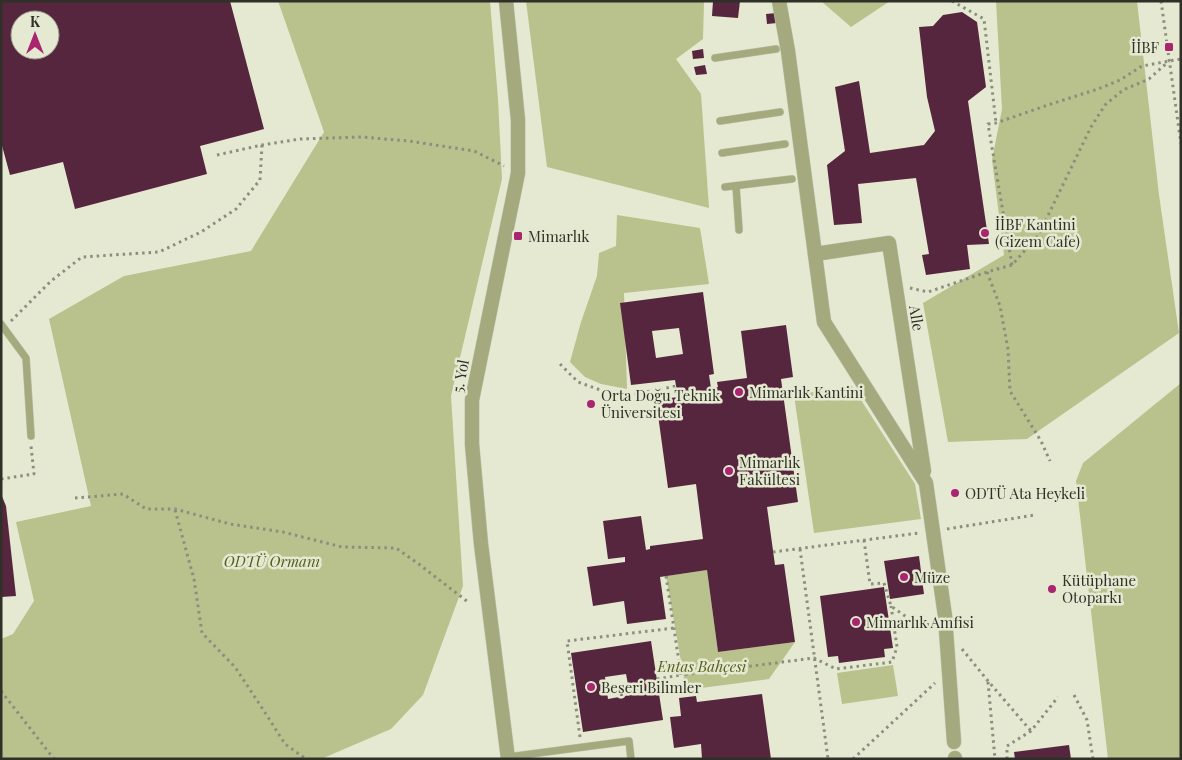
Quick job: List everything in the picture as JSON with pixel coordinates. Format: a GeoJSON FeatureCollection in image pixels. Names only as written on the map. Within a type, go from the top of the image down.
{"type":"FeatureCollection","features":[{"type":"Feature","properties":{"kind":"street","name":"5. Yol"},"geometry":{"type":"LineString","coordinates":[[506,1],[518,120],[518,173],[472,400],[472,444],[481,544],[508,758]]}},
{"type":"Feature","properties":{"kind":"street","name":"Alle"},"geometry":{"type":"LineString","coordinates":[[779,1],[788,50],[824,322],[925,478]]}},
{"type":"Feature","properties":{"kind":"street","name":"Alle"},"geometry":{"type":"LineString","coordinates":[[815,254],[889,244],[946,627],[954,742]]}},
{"type":"Feature","properties":{"kind":"lane"},"geometry":{"type":"LineString","coordinates":[[714,58],[776,49]]}},
{"type":"Feature","properties":{"kind":"lane"},"geometry":{"type":"LineString","coordinates":[[720,121],[780,112]]}},
{"type":"Feature","properties":{"kind":"lane"},"geometry":{"type":"LineString","coordinates":[[722,153],[785,144]]}},
{"type":"Feature","properties":{"kind":"lane"},"geometry":{"type":"LineString","coordinates":[[725,187],[792,179]]}},
{"type":"Feature","properties":{"kind":"lane"},"geometry":{"type":"LineString","coordinates":[[736,186],[739,230]]}},
{"type":"Feature","properties":{"kind":"lane"},"geometry":{"type":"LineString","coordinates":[[3,326],[26,358],[31,436]]}},
{"type":"Feature","properties":{"kind":"lane"},"geometry":{"type":"LineString","coordinates":[[508,758],[540,756],[629,741],[631,759]]}},
{"type":"Feature","properties":{"kind":"path"},"geometry":{"type":"LineString","coordinates":[[952,1],[984,19],[996,123]]}},
{"type":"Feature","properties":{"kind":"path"},"geometry":{"type":"LineString","coordinates":[[1161,1],[1181,144]]}},
{"type":"Feature","properties":{"kind":"path"},"geometry":{"type":"LineString","coordinates":[[1012,265],[988,124],[1098,89],[1120,80],[1142,66],[1181,58]]}},
{"type":"Feature","properties":{"kind":"path"},"geometry":{"type":"LineString","coordinates":[[895,285],[928,292],[1012,265],[1038,236],[1091,127],[1105,105],[1123,90],[1149,79],[1169,61]]}},
{"type":"Feature","properties":{"kind":"path"},"geometry":{"type":"LineString","coordinates":[[217,155],[300,139],[361,137],[474,151],[518,173]]}},
{"type":"Feature","properties":{"kind":"path"},"geometry":{"type":"LineString","coordinates":[[3,326],[51,281],[82,256],[159,252],[202,232],[236,209],[260,180],[262,145]]}},
{"type":"Feature","properties":{"kind":"path"},"geometry":{"type":"LineString","coordinates":[[987,272],[1000,306],[1007,340],[1010,391],[1041,441],[1050,461]]}},
{"type":"Feature","properties":{"kind":"path"},"geometry":{"type":"LineString","coordinates":[[560,364],[578,382],[617,396],[676,386]]}},
{"type":"Feature","properties":{"kind":"path"},"geometry":{"type":"LineString","coordinates":[[1,479],[34,474],[31,436]]}},
{"type":"Feature","properties":{"kind":"path"},"geometry":{"type":"LineString","coordinates":[[75,498],[123,494],[146,510],[175,510],[230,524],[283,532],[342,547],[396,548],[468,602]]}},
{"type":"Feature","properties":{"kind":"path"},"geometry":{"type":"LineString","coordinates":[[175,510],[194,579],[202,633],[235,667],[285,744],[306,759]]}},
{"type":"Feature","properties":{"kind":"path"},"geometry":{"type":"LineString","coordinates":[[773,552],[933,532],[1036,516]]}},
{"type":"Feature","properties":{"kind":"path"},"geometry":{"type":"LineString","coordinates":[[657,679],[814,658],[836,670],[892,662],[897,647],[891,606],[884,582],[870,584],[864,540]]}},
{"type":"Feature","properties":{"kind":"path"},"geometry":{"type":"LineString","coordinates":[[800,549],[828,759]]}},
{"type":"Feature","properties":{"kind":"path"},"geometry":{"type":"LineString","coordinates":[[666,576],[681,676]]}},
{"type":"Feature","properties":{"kind":"path"},"geometry":{"type":"LineString","coordinates":[[891,606],[916,623],[946,627],[988,681],[1031,731]]}},
{"type":"Feature","properties":{"kind":"path"},"geometry":{"type":"LineString","coordinates":[[582,748],[567,640],[674,628]]}},
{"type":"Feature","properties":{"kind":"path"},"geometry":{"type":"LineString","coordinates":[[853,759],[949,670]]}},
{"type":"Feature","properties":{"kind":"path"},"geometry":{"type":"LineString","coordinates":[[988,681],[995,759]]}},
{"type":"Feature","properties":{"kind":"path"},"geometry":{"type":"LineString","coordinates":[[1,691],[54,759]]}},
{"type":"Feature","properties":{"kind":"path"},"geometry":{"type":"LineString","coordinates":[[1074,694],[1087,720],[1093,759]]}},
{"type":"Feature","properties":{"kind":"path"},"geometry":{"type":"LineString","coordinates":[[1007,759],[1007,746],[1031,731],[1058,697]]}},
{"type":"Feature","properties":{"kind":"green space","name":"ODTÜ Ormanı"},"geometry":{"type":"Polygon","coordinates":[[[278,1],[490,1],[502,179],[451,396],[463,586],[423,695],[391,729],[321,759],[1,759],[1,639],[13,634],[34,601],[16,522],[91,506],[49,319],[124,276],[251,251],[324,132],[278,1]]]}},
{"type":"Feature","properties":{"kind":"green space"},"geometry":{"type":"Polygon","coordinates":[[[526,1],[704,1],[703,39],[676,59],[701,94],[709,208],[547,167],[526,1]]]}},
{"type":"Feature","properties":{"kind":"green space"},"geometry":{"type":"Polygon","coordinates":[[[821,1],[890,1],[851,27],[821,1]]]}},
{"type":"Feature","properties":{"kind":"green space"},"geometry":{"type":"Polygon","coordinates":[[[996,1],[1137,1],[1159,195],[1179,333],[1027,439],[948,442],[923,303],[1004,255],[992,160],[1002,109],[996,1]]]}},
{"type":"Feature","properties":{"kind":"green space"},"geometry":{"type":"Polygon","coordinates":[[[617,215],[700,228],[709,284],[624,293],[627,389],[601,384],[585,377],[570,362],[597,276],[599,253],[616,246],[617,215]]]}},
{"type":"Feature","properties":{"kind":"green space"},"geometry":{"type":"Polygon","coordinates":[[[1181,383],[1181,759],[1108,759],[1076,481],[1083,463],[1181,383]]]}},
{"type":"Feature","properties":{"kind":"green space"},"geometry":{"type":"Polygon","coordinates":[[[852,386],[915,484],[921,519],[814,533],[794,395],[852,386]]]}},
{"type":"Feature","properties":{"kind":"green space","name":"Entas Bahçesi"},"geometry":{"type":"Polygon","coordinates":[[[707,570],[718,652],[795,642],[769,679],[686,690],[666,576],[707,570]]]}},
{"type":"Feature","properties":{"kind":"green space"},"geometry":{"type":"Polygon","coordinates":[[[893,665],[898,696],[842,704],[837,673],[893,665]]]}},
{"type":"Feature","properties":{"kind":"building"},"geometry":{"type":"Polygon","coordinates":[[[1,1],[230,1],[264,129],[200,146],[207,174],[75,209],[63,162],[10,175],[1,142],[1,1]]]}},
{"type":"Feature","properties":{"kind":"building"},"geometry":{"type":"Polygon","coordinates":[[[713,1],[740,1],[738,18],[712,16],[713,1]]]}},
{"type":"Feature","properties":{"kind":"building"},"geometry":{"type":"Polygon","coordinates":[[[962,12],[977,22],[986,87],[968,101],[989,244],[967,245],[970,269],[926,275],[922,255],[929,254],[916,178],[858,184],[862,223],[834,225],[827,165],[845,151],[835,87],[859,81],[870,153],[924,145],[935,131],[927,97],[919,27],[933,26],[943,15],[962,12]]]}},
{"type":"Feature","properties":{"kind":"building"},"geometry":{"type":"Polygon","coordinates":[[[776,13],[777,23],[767,24],[766,14],[776,13]]]}},
{"type":"Feature","properties":{"kind":"building"},"geometry":{"type":"Polygon","coordinates":[[[703,49],[704,58],[693,59],[692,51],[703,49]]]}},
{"type":"Feature","properties":{"kind":"building"},"geometry":{"type":"Polygon","coordinates":[[[705,65],[707,74],[696,75],[694,67],[705,65]]]}},
{"type":"Feature","properties":{"kind":"building","name":"Mimarlık Fakültesi"},"geometry":{"type":"Polygon","coordinates":[[[703,292],[714,374],[709,375],[711,388],[718,387],[717,382],[747,378],[741,331],[786,325],[793,377],[781,379],[798,502],[767,507],[775,565],[784,564],[795,642],[718,652],[707,570],[660,577],[666,619],[627,624],[624,601],[593,606],[587,567],[625,562],[625,557],[608,559],[603,521],[641,516],[646,550],[650,549],[650,546],[703,539],[696,484],[668,488],[656,400],[678,397],[675,380],[631,385],[620,303],[703,292]],[[679,328],[652,331],[656,358],[683,354],[679,328]]]}},
{"type":"Feature","properties":{"kind":"building"},"geometry":{"type":"Polygon","coordinates":[[[1,494],[6,506],[16,596],[1,597],[1,494]]]}},
{"type":"Feature","properties":{"kind":"building","name":"Müze"},"geometry":{"type":"Polygon","coordinates":[[[919,556],[924,594],[890,599],[884,561],[919,556]]]}},
{"type":"Feature","properties":{"kind":"building","name":"Mimarlık Amfisi"},"geometry":{"type":"Polygon","coordinates":[[[884,587],[893,648],[884,649],[885,657],[839,663],[838,656],[828,657],[820,596],[884,587]]]}},
{"type":"Feature","properties":{"kind":"building","name":"Beşeri Bilimler"},"geometry":{"type":"Polygon","coordinates":[[[651,641],[663,720],[583,732],[571,653],[651,641]],[[626,674],[605,677],[608,699],[630,695],[626,674]]]}},
{"type":"Feature","properties":{"kind":"building","name":"Beşeri Bilimler"},"geometry":{"type":"Polygon","coordinates":[[[762,694],[771,759],[702,759],[701,744],[674,748],[670,717],[681,716],[679,698],[696,696],[697,702],[762,694]]]}},
{"type":"Feature","properties":{"kind":"building"},"geometry":{"type":"Polygon","coordinates":[[[1069,745],[1071,759],[1015,759],[1014,752],[1069,745]]]}},
{"type":"Feature","properties":{"kind":"place","name":"İİBF"},"geometry":{"type":"Point","coordinates":[1169,47]}},
{"type":"Feature","properties":{"kind":"place","name":"İİBF Kantini (Gizem Cafe)"},"geometry":{"type":"Point","coordinates":[985,233]}},
{"type":"Feature","properties":{"kind":"place","name":"Mimarlık"},"geometry":{"type":"Point","coordinates":[518,236]}},
{"type":"Feature","properties":{"kind":"place","name":"Mimarlık Kantini"},"geometry":{"type":"Point","coordinates":[739,392]}},
{"type":"Feature","properties":{"kind":"place","name":"Orta Doğu Teknik Üniversitesi"},"geometry":{"type":"Point","coordinates":[591,404]}},
{"type":"Feature","properties":{"kind":"place","name":"Mimarlık Fakültesi"},"geometry":{"type":"Point","coordinates":[729,471]}},
{"type":"Feature","properties":{"kind":"place","name":"ODTÜ Ata Heykeli"},"geometry":{"type":"Point","coordinates":[955,493]}},
{"type":"Feature","properties":{"kind":"place","name":"Müze"},"geometry":{"type":"Point","coordinates":[904,577]}},
{"type":"Feature","properties":{"kind":"place","name":"Kütüphane Otoparkı"},"geometry":{"type":"Point","coordinates":[1052,589]}},
{"type":"Feature","properties":{"kind":"place","name":"Mimarlık Amfisi"},"geometry":{"type":"Point","coordinates":[856,622]}},
{"type":"Feature","properties":{"kind":"place","name":"Beşeri Bilimler"},"geometry":{"type":"Point","coordinates":[591,687]}}]}
